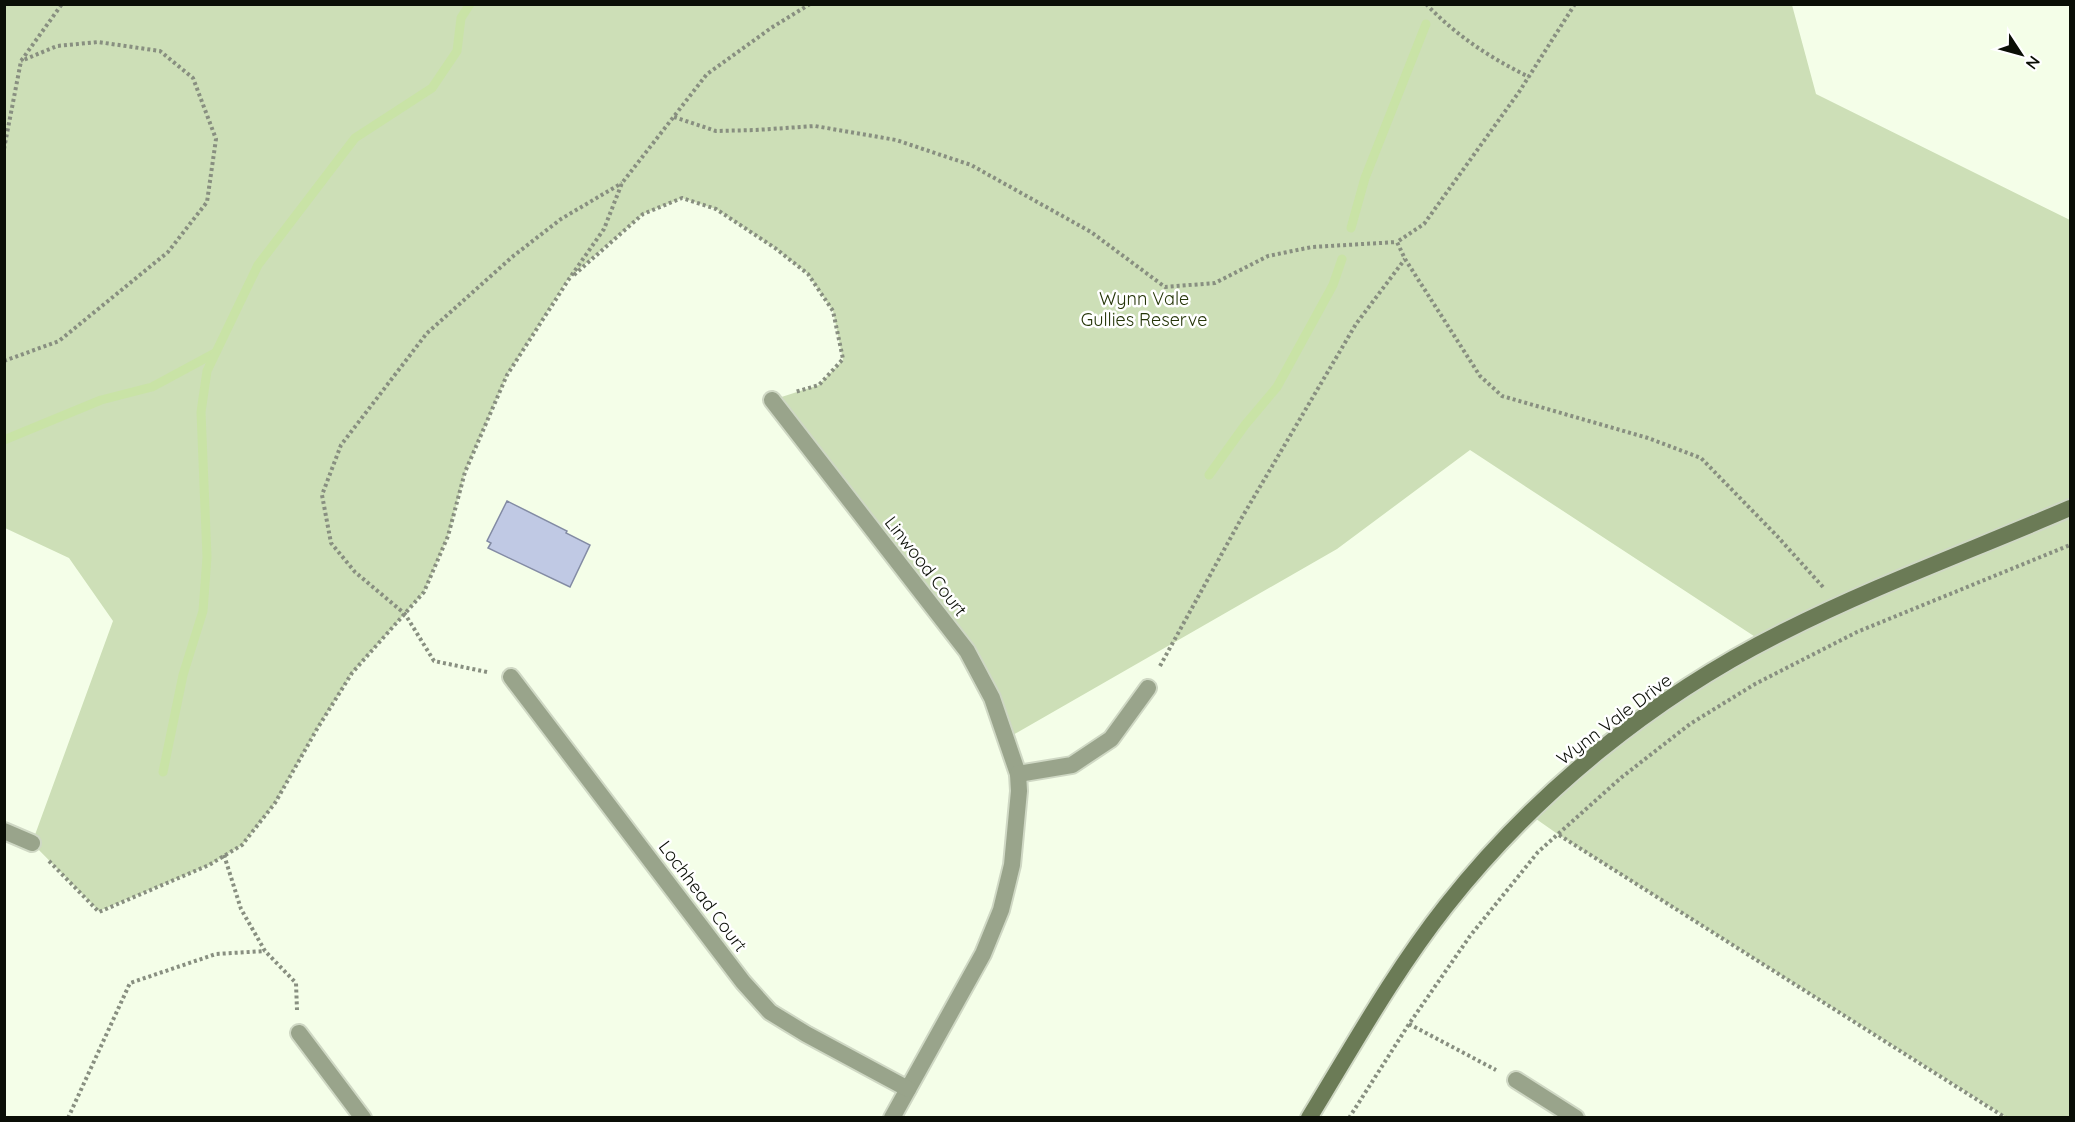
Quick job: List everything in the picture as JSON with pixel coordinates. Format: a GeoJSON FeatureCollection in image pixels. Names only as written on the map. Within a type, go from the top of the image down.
{"type":"FeatureCollection","features":[{"type":"Feature","properties":{"kind":"main road","name":"Wynn Vale Drive"},"geometry":{"type":"LineString","coordinates":[[1309,1118],[1417,945],[1478,868],[1529,814],[1605,746],[1686,688],[1754,647],[1840,606],[2070,508]]}},
{"type":"Feature","properties":{"kind":"street","name":"Linwood Court"},"geometry":{"type":"LineString","coordinates":[[772,400],[967,651],[992,698],[1018,774],[1019,791],[1012,864],[1001,910],[983,954],[892,1118]]}},
{"type":"Feature","properties":{"kind":"street","name":"Lochhead Court"},"geometry":{"type":"LineString","coordinates":[[511,677],[743,982],[770,1011],[806,1034],[908,1089]]}},
{"type":"Feature","properties":{"kind":"street"},"geometry":{"type":"LineString","coordinates":[[1018,774],[1072,765],[1111,739],[1148,688]]}},
{"type":"Feature","properties":{"kind":"street"},"geometry":{"type":"LineString","coordinates":[[4,831],[32,843]]}},
{"type":"Feature","properties":{"kind":"street"},"geometry":{"type":"LineString","coordinates":[[298,1033],[363,1118]]}},
{"type":"Feature","properties":{"kind":"street"},"geometry":{"type":"LineString","coordinates":[[1516,1080],[1576,1118]]}},
{"type":"Feature","properties":{"kind":"path"},"geometry":{"type":"LineString","coordinates":[[4,148],[21,61],[62,4]]}},
{"type":"Feature","properties":{"kind":"path"},"geometry":{"type":"LineString","coordinates":[[32,843],[99,912],[209,865],[242,845],[275,803],[352,673],[424,592],[448,536],[465,472],[507,375],[568,279],[604,229],[622,183],[707,74],[771,28],[810,4]]}},
{"type":"Feature","properties":{"kind":"path"},"geometry":{"type":"LineString","coordinates":[[1426,4],[1449,28],[1495,60],[1529,76]]}},
{"type":"Feature","properties":{"kind":"path"},"geometry":{"type":"LineString","coordinates":[[674,117],[716,131],[815,126],[896,140],[971,165],[1091,232],[1165,287],[1215,283],[1268,256],[1312,247],[1398,242],[1424,224],[1529,76],[1575,4]]}},
{"type":"Feature","properties":{"kind":"path"},"geometry":{"type":"LineString","coordinates":[[4,361],[59,341],[168,252],[207,202],[216,139],[193,78],[160,51],[98,42],[57,46],[21,61]]}},
{"type":"Feature","properties":{"kind":"path"},"geometry":{"type":"LineString","coordinates":[[511,677],[434,661],[405,614],[355,572],[331,543],[322,495],[341,445],[427,333],[528,244],[561,219],[622,183]]}},
{"type":"Feature","properties":{"kind":"path"},"geometry":{"type":"LineString","coordinates":[[568,279],[643,214],[682,198],[716,209],[775,248],[808,274],[833,311],[843,359],[819,385],[772,400]]}},
{"type":"Feature","properties":{"kind":"path"},"geometry":{"type":"LineString","coordinates":[[1398,242],[1406,259],[1480,376],[1502,396],[1648,438],[1701,458],[1777,536],[1840,606]]}},
{"type":"Feature","properties":{"kind":"path"},"geometry":{"type":"LineString","coordinates":[[1148,688],[1241,519],[1356,324],[1406,259]]}},
{"type":"Feature","properties":{"kind":"path"},"geometry":{"type":"LineString","coordinates":[[1349,1118],[1409,1024],[1470,936],[1538,852],[1622,777],[1690,724],[1755,684],[1857,632],[2070,545]]}},
{"type":"Feature","properties":{"kind":"path"},"geometry":{"type":"LineString","coordinates":[[1559,835],[2006,1118]]}},
{"type":"Feature","properties":{"kind":"path"},"geometry":{"type":"LineString","coordinates":[[224,855],[241,909],[265,951],[296,983],[298,1033]]}},
{"type":"Feature","properties":{"kind":"path"},"geometry":{"type":"LineString","coordinates":[[68,1118],[130,984],[216,954],[265,951]]}},
{"type":"Feature","properties":{"kind":"path"},"geometry":{"type":"LineString","coordinates":[[1409,1024],[1516,1080]]}},
{"type":"Feature","properties":{"kind":"green space","name":"Wynn Vale Gullies Reserve"},"geometry":{"type":"Polygon","coordinates":[[[5,5],[1792,5],[1816,94],[2070,220],[2070,1117],[2006,1117],[1529,814],[1575,771],[1763,642],[1470,450],[1337,549],[1006,739],[992,698],[772,400],[819,385],[843,360],[833,311],[808,274],[775,248],[716,209],[682,198],[643,214],[568,279],[507,375],[465,472],[448,536],[424,592],[352,673],[275,803],[242,845],[209,865],[99,911],[32,843],[113,621],[69,558],[5,528],[5,5]]]}},
{"type":"Feature","properties":{"kind":"building"},"geometry":{"type":"Polygon","coordinates":[[[507,501],[590,545],[570,587],[488,548],[491,543],[487,541],[507,501]]]}},
{"type":"Feature","properties":{"kind":"waterway"},"geometry":{"type":"LineString","coordinates":[[163,772],[183,675],[203,611],[207,557],[201,412],[207,371],[258,265],[355,138],[432,88],[457,51],[461,18],[470,4]]}},
{"type":"Feature","properties":{"kind":"waterway"},"geometry":{"type":"LineString","coordinates":[[1351,228],[1365,178],[1426,24]]}},
{"type":"Feature","properties":{"kind":"waterway"},"geometry":{"type":"LineString","coordinates":[[1209,475],[1245,425],[1277,387],[1333,285],[1342,259]]}},
{"type":"Feature","properties":{"kind":"waterway"},"geometry":{"type":"LineString","coordinates":[[4,440],[101,400],[152,387],[215,353]]}}]}
